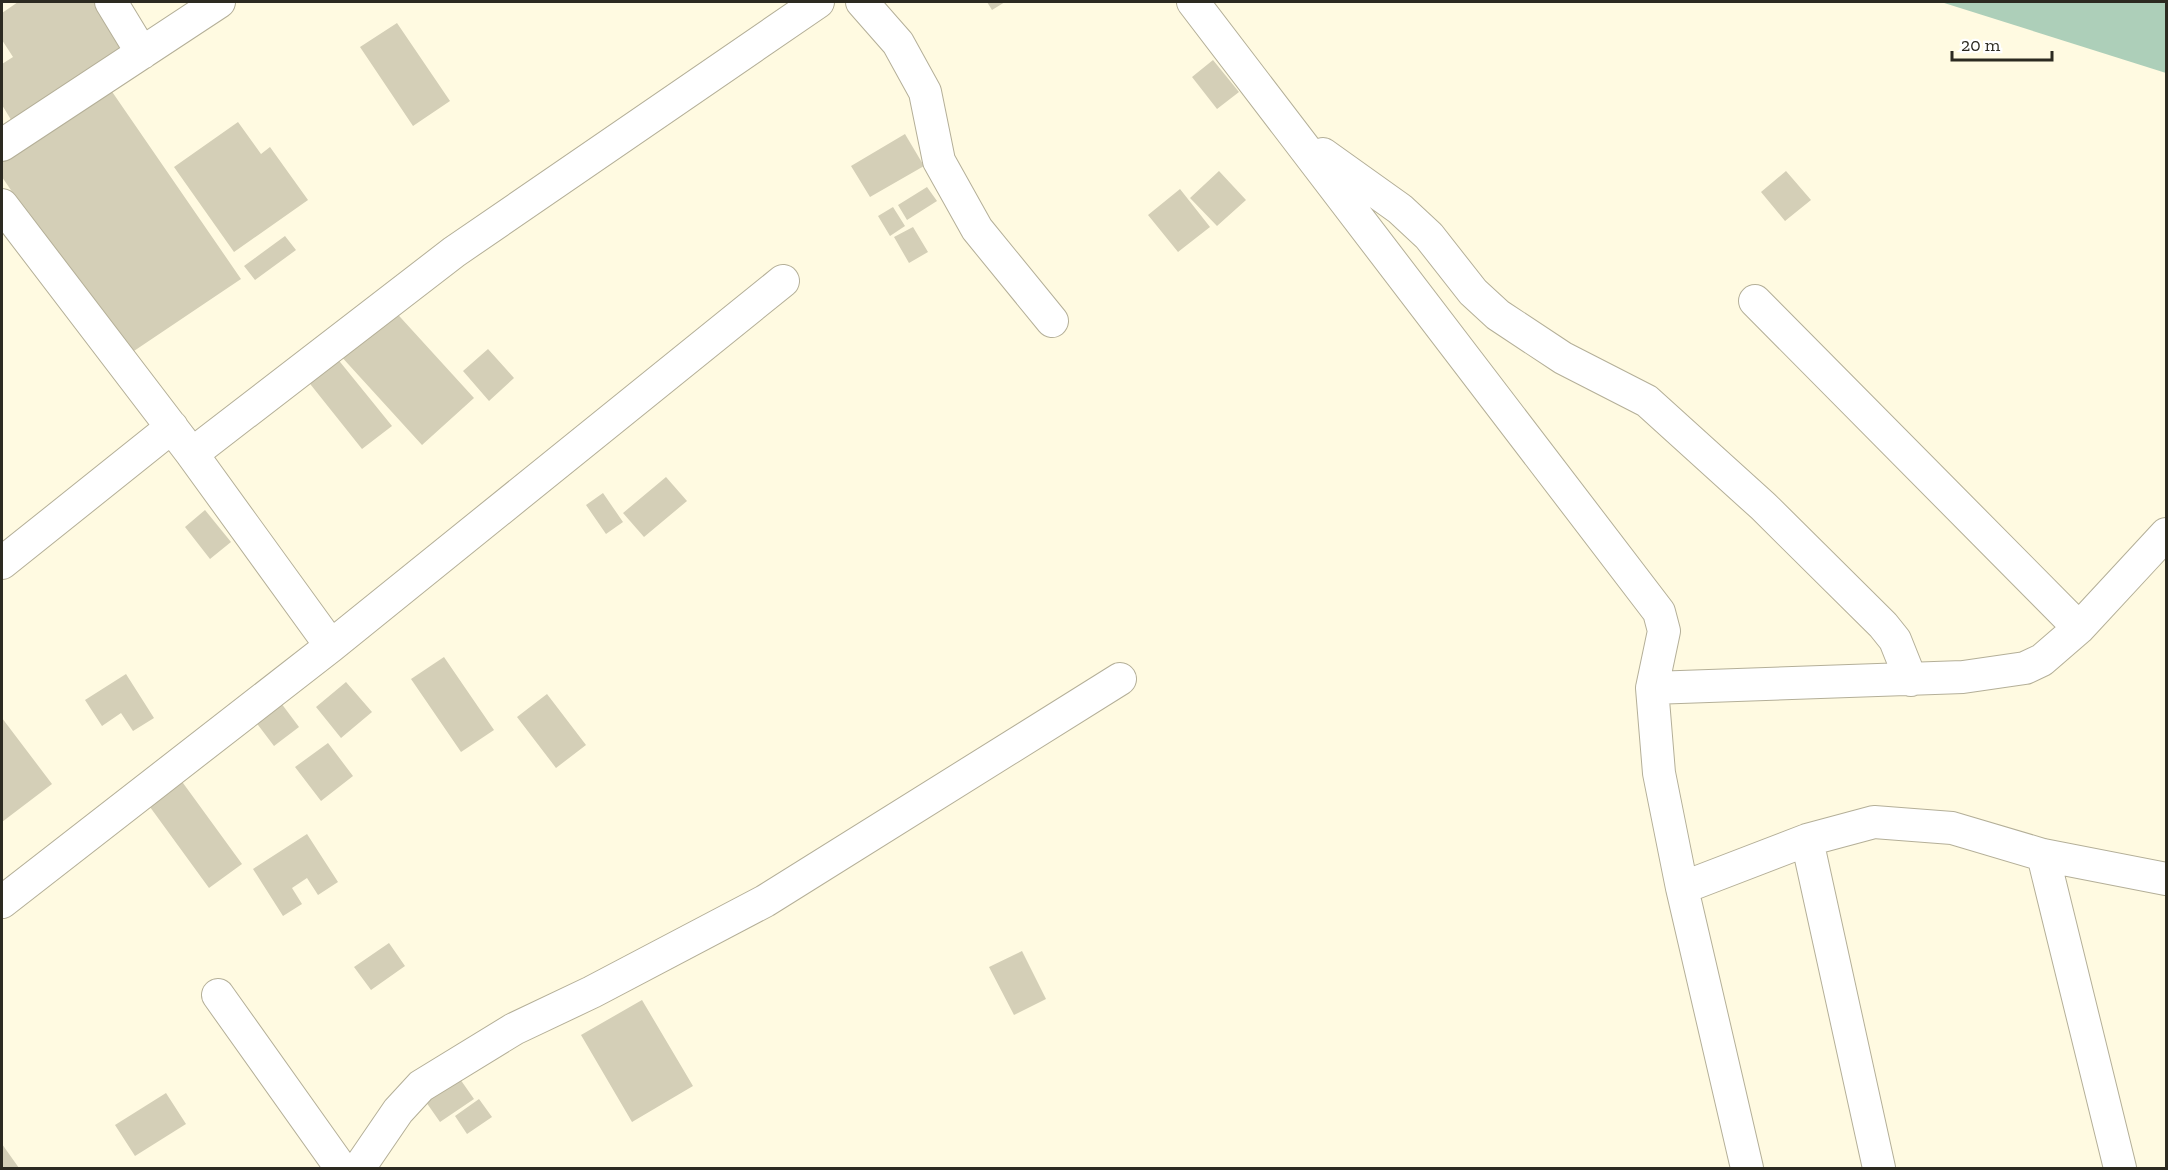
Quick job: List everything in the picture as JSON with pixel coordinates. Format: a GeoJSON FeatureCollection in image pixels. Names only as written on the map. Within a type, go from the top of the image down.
{"type":"FeatureCollection","features":[{"type":"Feature","properties":{"kind":"street"},"geometry":{"type":"LineString","coordinates":[[111,2],[142,53]]}},
{"type":"Feature","properties":{"kind":"street"},"geometry":{"type":"LineString","coordinates":[[2,145],[219,2]]}},
{"type":"Feature","properties":{"kind":"street"},"geometry":{"type":"LineString","coordinates":[[192,454],[454,252],[818,2]]}},
{"type":"Feature","properties":{"kind":"street"},"geometry":{"type":"LineString","coordinates":[[862,2],[898,43],[925,92],[939,161],[977,229],[1052,321]]}},
{"type":"Feature","properties":{"kind":"street"},"geometry":{"type":"LineString","coordinates":[[1193,2],[1659,612],[1664,632],[1652,688],[1659,773],[1682,888],[1747,1168]]}},
{"type":"Feature","properties":{"kind":"street"},"geometry":{"type":"LineString","coordinates":[[1296,135],[1400,209],[1429,237],[1473,292],[1498,315],[1563,358],[1647,400],[1763,506],[1883,625],[1895,640],[1911,680]]}},
{"type":"Feature","properties":{"kind":"street"},"geometry":{"type":"LineString","coordinates":[[2,205],[172,427],[331,646]]}},
{"type":"Feature","properties":{"kind":"street"},"geometry":{"type":"LineString","coordinates":[[2,902],[331,646],[783,281]]}},
{"type":"Feature","properties":{"kind":"street"},"geometry":{"type":"LineString","coordinates":[[1755,302],[2079,628]]}},
{"type":"Feature","properties":{"kind":"street"},"geometry":{"type":"LineString","coordinates":[[2,563],[172,427]]}},
{"type":"Feature","properties":{"kind":"street"},"geometry":{"type":"LineString","coordinates":[[1652,688],[1911,680],[1994,674],[2025,668],[2042,660],[2079,628],[2166,534]]}},
{"type":"Feature","properties":{"kind":"street"},"geometry":{"type":"LineString","coordinates":[[359,1168],[398,1111],[421,1086],[514,1029],[592,992],[765,901],[1120,679]]}},
{"type":"Feature","properties":{"kind":"street"},"geometry":{"type":"LineString","coordinates":[[1682,888],[1807,840],[1874,822],[1952,828],[2043,855],[2166,879]]}},
{"type":"Feature","properties":{"kind":"street"},"geometry":{"type":"LineString","coordinates":[[1807,840],[1879,1168]]}},
{"type":"Feature","properties":{"kind":"street"},"geometry":{"type":"LineString","coordinates":[[2043,855],[2120,1168]]}},
{"type":"Feature","properties":{"kind":"street"},"geometry":{"type":"LineString","coordinates":[[218,995],[341,1168]]}},
{"type":"Feature","properties":{"kind":"green space"},"geometry":{"type":"Polygon","coordinates":[[[1941,2],[2166,2],[2166,73],[1941,2]]]}},
{"type":"Feature","properties":{"kind":"building"},"geometry":{"type":"Polygon","coordinates":[[[18,2],[96,2],[127,48],[13,123],[2,105],[2,64],[13,57],[2,40],[2,13],[18,2]]]}},
{"type":"Feature","properties":{"kind":"building"},"geometry":{"type":"Polygon","coordinates":[[[987,2],[1005,2],[992,10],[987,2]]]}},
{"type":"Feature","properties":{"kind":"building"},"geometry":{"type":"Polygon","coordinates":[[[397,23],[450,101],[413,126],[360,47],[397,23]]]}},
{"type":"Feature","properties":{"kind":"building"},"geometry":{"type":"Polygon","coordinates":[[[1213,60],[1239,92],[1217,109],[1192,77],[1213,60]]]}},
{"type":"Feature","properties":{"kind":"building"},"geometry":{"type":"Polygon","coordinates":[[[104,80],[241,279],[125,357],[2,177],[2,149],[104,80]]]}},
{"type":"Feature","properties":{"kind":"building"},"geometry":{"type":"Polygon","coordinates":[[[238,122],[261,154],[270,147],[308,200],[234,252],[174,167],[238,122]]]}},
{"type":"Feature","properties":{"kind":"building"},"geometry":{"type":"Polygon","coordinates":[[[905,134],[924,166],[870,197],[851,166],[905,134]]]}},
{"type":"Feature","properties":{"kind":"building"},"geometry":{"type":"Polygon","coordinates":[[[1219,171],[1246,200],[1217,226],[1190,198],[1219,171]]]}},
{"type":"Feature","properties":{"kind":"building"},"geometry":{"type":"Polygon","coordinates":[[[1786,171],[1811,200],[1785,221],[1761,192],[1786,171]]]}},
{"type":"Feature","properties":{"kind":"building"},"geometry":{"type":"Polygon","coordinates":[[[927,187],[937,201],[907,220],[898,205],[927,187]]]}},
{"type":"Feature","properties":{"kind":"building"},"geometry":{"type":"Polygon","coordinates":[[[1180,189],[1210,227],[1178,252],[1148,215],[1180,189]]]}},
{"type":"Feature","properties":{"kind":"building"},"geometry":{"type":"Polygon","coordinates":[[[893,207],[905,226],[890,236],[878,216],[893,207]]]}},
{"type":"Feature","properties":{"kind":"building"},"geometry":{"type":"Polygon","coordinates":[[[913,227],[928,252],[909,263],[894,237],[913,227]]]}},
{"type":"Feature","properties":{"kind":"building"},"geometry":{"type":"Polygon","coordinates":[[[285,236],[296,250],[255,280],[244,266],[285,236]]]}},
{"type":"Feature","properties":{"kind":"building"},"geometry":{"type":"Polygon","coordinates":[[[391,307],[474,398],[422,445],[339,354],[391,307]]]}},
{"type":"Feature","properties":{"kind":"building"},"geometry":{"type":"Polygon","coordinates":[[[488,349],[514,378],[489,401],[463,371],[488,349]]]}},
{"type":"Feature","properties":{"kind":"building"},"geometry":{"type":"Polygon","coordinates":[[[332,352],[392,426],[362,449],[303,375],[332,352]]]}},
{"type":"Feature","properties":{"kind":"building"},"geometry":{"type":"Polygon","coordinates":[[[666,477],[687,501],[644,537],[623,513],[666,477]]]}},
{"type":"Feature","properties":{"kind":"building"},"geometry":{"type":"Polygon","coordinates":[[[603,493],[623,522],[606,534],[586,505],[603,493]]]}},
{"type":"Feature","properties":{"kind":"building"},"geometry":{"type":"Polygon","coordinates":[[[205,510],[231,542],[210,559],[185,527],[205,510]]]}},
{"type":"Feature","properties":{"kind":"building"},"geometry":{"type":"Polygon","coordinates":[[[444,657],[494,730],[461,752],[411,679],[444,657]]]}},
{"type":"Feature","properties":{"kind":"building"},"geometry":{"type":"Polygon","coordinates":[[[126,674],[154,718],[133,731],[121,713],[102,726],[85,700],[126,674]]]}},
{"type":"Feature","properties":{"kind":"building"},"geometry":{"type":"Polygon","coordinates":[[[346,682],[372,712],[341,738],[316,707],[346,682]]]}},
{"type":"Feature","properties":{"kind":"building"},"geometry":{"type":"Polygon","coordinates":[[[547,694],[586,745],[556,768],[517,717],[547,694]]]}},
{"type":"Feature","properties":{"kind":"building"},"geometry":{"type":"Polygon","coordinates":[[[281,703],[299,727],[274,746],[255,721],[281,703]]]}},
{"type":"Feature","properties":{"kind":"building"},"geometry":{"type":"Polygon","coordinates":[[[2,718],[52,784],[2,822],[2,718]]]}},
{"type":"Feature","properties":{"kind":"building"},"geometry":{"type":"Polygon","coordinates":[[[328,743],[353,776],[321,801],[295,767],[328,743]]]}},
{"type":"Feature","properties":{"kind":"building"},"geometry":{"type":"Polygon","coordinates":[[[175,772],[242,864],[209,888],[142,796],[175,772]]]}},
{"type":"Feature","properties":{"kind":"building"},"geometry":{"type":"Polygon","coordinates":[[[307,834],[338,882],[318,895],[307,878],[292,888],[302,904],[283,916],[253,869],[307,834]]]}},
{"type":"Feature","properties":{"kind":"building"},"geometry":{"type":"Polygon","coordinates":[[[389,943],[405,966],[371,990],[354,967],[389,943]]]}},
{"type":"Feature","properties":{"kind":"building"},"geometry":{"type":"Polygon","coordinates":[[[1022,951],[1046,999],[1014,1015],[989,967],[1022,951]]]}},
{"type":"Feature","properties":{"kind":"building"},"geometry":{"type":"Polygon","coordinates":[[[642,1000],[693,1086],[632,1122],[581,1035],[642,1000]]]}},
{"type":"Feature","properties":{"kind":"building"},"geometry":{"type":"Polygon","coordinates":[[[453,1069],[474,1099],[440,1122],[419,1092],[453,1069]]]}},
{"type":"Feature","properties":{"kind":"building"},"geometry":{"type":"Polygon","coordinates":[[[166,1093],[186,1124],[135,1156],[115,1125],[166,1093]]]}},
{"type":"Feature","properties":{"kind":"building"},"geometry":{"type":"Polygon","coordinates":[[[479,1099],[492,1117],[467,1134],[455,1116],[479,1099]]]}},
{"type":"Feature","properties":{"kind":"building"},"geometry":{"type":"Polygon","coordinates":[[[2,1144],[19,1168],[2,1168],[2,1144]]]}}]}
